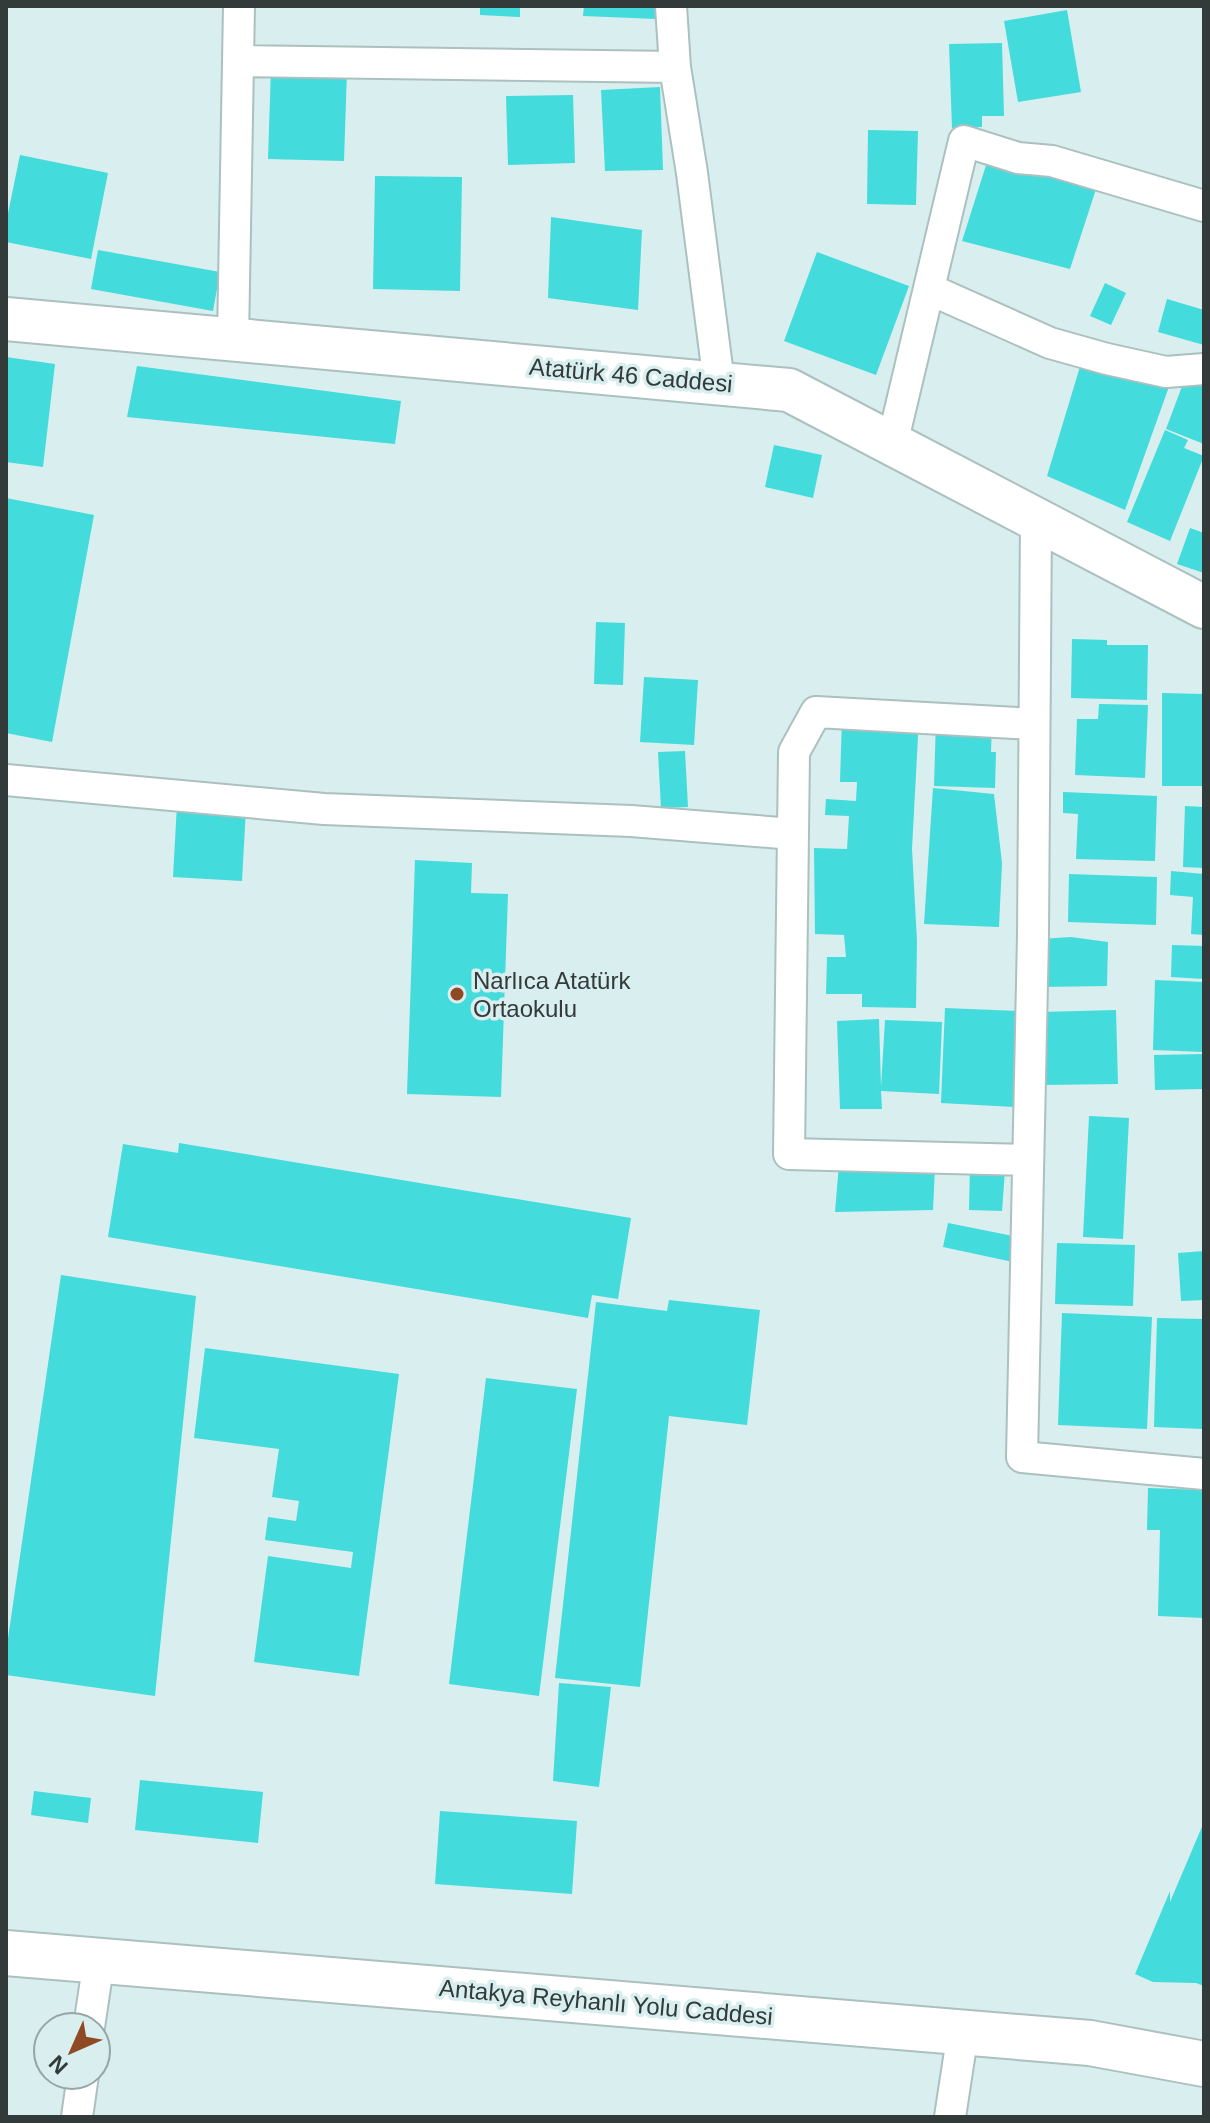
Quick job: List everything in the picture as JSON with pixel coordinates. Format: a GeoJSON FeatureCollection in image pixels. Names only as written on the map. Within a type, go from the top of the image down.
{"type":"FeatureCollection","features":[{"type":"Feature","properties":{"kind":"main road","name":"Antakya Reyhanlı Yolu Caddesi"},"geometry":{"type":"LineString","coordinates":[[6,1953],[1090,2043],[1204,2064]]}},
{"type":"Feature","properties":{"kind":"street"},"geometry":{"type":"LineString","coordinates":[[233,339],[239,6]]}},
{"type":"Feature","properties":{"kind":"street"},"geometry":{"type":"LineString","coordinates":[[671,6],[675,67],[719,383]]}},
{"type":"Feature","properties":{"kind":"street"},"geometry":{"type":"LineString","coordinates":[[239,61],[675,67]]}},
{"type":"Feature","properties":{"kind":"street"},"geometry":{"type":"LineString","coordinates":[[892,444],[964,141],[1018,158],[1052,161],[1204,206]]}},
{"type":"Feature","properties":{"kind":"street"},"geometry":{"type":"LineString","coordinates":[[929,289],[1050,343],[1166,372],[1204,369]]}},
{"type":"Feature","properties":{"kind":"street","name":"Atatürk 46 Caddesi"},"geometry":{"type":"LineString","coordinates":[[6,319],[789,390],[1204,607]]}},
{"type":"Feature","properties":{"kind":"street"},"geometry":{"type":"LineString","coordinates":[[1036,520],[1022,1457],[1204,1474]]}},
{"type":"Feature","properties":{"kind":"street"},"geometry":{"type":"LineString","coordinates":[[1028,1160],[789,1154],[794,752],[816,712],[1034,724]]}},
{"type":"Feature","properties":{"kind":"street"},"geometry":{"type":"LineString","coordinates":[[6,780],[324,809],[631,821],[793,834]]}},
{"type":"Feature","properties":{"kind":"street"},"geometry":{"type":"LineString","coordinates":[[91,2011],[99,1960]]}},
{"type":"Feature","properties":{"kind":"street"},"geometry":{"type":"LineString","coordinates":[[950,2117],[963,2032]]}},
{"type":"Feature","properties":{"kind":"street"},"geometry":{"type":"LineString","coordinates":[[77,2117],[81,2091]]}},
{"type":"Feature","properties":{"kind":"building"},"geometry":{"type":"Polygon","coordinates":[[[480,6],[520,6],[520,17],[480,15],[480,6]]]}},
{"type":"Feature","properties":{"kind":"building"},"geometry":{"type":"Polygon","coordinates":[[[584,6],[658,6],[657,19],[583,16],[584,6]]]}},
{"type":"Feature","properties":{"kind":"building"},"geometry":{"type":"Polygon","coordinates":[[[1067,10],[1081,92],[1018,102],[1004,21],[1067,10]]]}},
{"type":"Feature","properties":{"kind":"building"},"geometry":{"type":"Polygon","coordinates":[[[1002,43],[1004,116],[982,116],[982,127],[952,128],[949,44],[1002,43]]]}},
{"type":"Feature","properties":{"kind":"building"},"geometry":{"type":"Polygon","coordinates":[[[271,67],[347,70],[344,161],[268,159],[271,67]]]}},
{"type":"Feature","properties":{"kind":"building"},"geometry":{"type":"Polygon","coordinates":[[[660,87],[663,170],[605,171],[601,90],[660,87]]]}},
{"type":"Feature","properties":{"kind":"building"},"geometry":{"type":"Polygon","coordinates":[[[573,95],[575,163],[508,165],[506,96],[573,95]]]}},
{"type":"Feature","properties":{"kind":"building"},"geometry":{"type":"Polygon","coordinates":[[[868,130],[918,131],[916,205],[867,204],[868,130]]]}},
{"type":"Feature","properties":{"kind":"building"},"geometry":{"type":"Polygon","coordinates":[[[20,155],[108,173],[91,259],[6,242],[6,223],[20,155]]]}},
{"type":"Feature","properties":{"kind":"building"},"geometry":{"type":"Polygon","coordinates":[[[988,159],[1096,189],[1070,269],[962,241],[988,159]]]}},
{"type":"Feature","properties":{"kind":"building"},"geometry":{"type":"Polygon","coordinates":[[[375,176],[462,177],[460,291],[373,289],[375,176]]]}},
{"type":"Feature","properties":{"kind":"building"},"geometry":{"type":"Polygon","coordinates":[[[551,217],[642,230],[638,310],[548,298],[551,217]]]}},
{"type":"Feature","properties":{"kind":"building"},"geometry":{"type":"Polygon","coordinates":[[[98,250],[220,272],[213,311],[91,289],[98,250]]]}},
{"type":"Feature","properties":{"kind":"building"},"geometry":{"type":"Polygon","coordinates":[[[817,252],[909,286],[876,375],[784,341],[817,252]]]}},
{"type":"Feature","properties":{"kind":"building"},"geometry":{"type":"Polygon","coordinates":[[[1105,283],[1126,293],[1111,325],[1090,316],[1105,283]]]}},
{"type":"Feature","properties":{"kind":"building"},"geometry":{"type":"Polygon","coordinates":[[[1167,299],[1204,310],[1204,345],[1158,332],[1167,299]]]}},
{"type":"Feature","properties":{"kind":"building"},"geometry":{"type":"Polygon","coordinates":[[[6,357],[55,364],[43,467],[6,462],[6,357]]]}},
{"type":"Feature","properties":{"kind":"building"},"geometry":{"type":"Polygon","coordinates":[[[1082,360],[1171,381],[1125,510],[1047,476],[1082,360]]]}},
{"type":"Feature","properties":{"kind":"building"},"geometry":{"type":"Polygon","coordinates":[[[137,366],[401,401],[395,444],[127,417],[137,366]]]}},
{"type":"Feature","properties":{"kind":"building"},"geometry":{"type":"Polygon","coordinates":[[[1187,373],[1204,379],[1204,444],[1166,429],[1187,373]]]}},
{"type":"Feature","properties":{"kind":"building"},"geometry":{"type":"Polygon","coordinates":[[[1165,430],[1188,440],[1184,448],[1204,456],[1170,541],[1127,522],[1165,430]]]}},
{"type":"Feature","properties":{"kind":"building"},"geometry":{"type":"Polygon","coordinates":[[[774,445],[822,455],[813,498],[765,487],[774,445]]]}},
{"type":"Feature","properties":{"kind":"building"},"geometry":{"type":"Polygon","coordinates":[[[6,498],[94,515],[52,742],[6,733],[6,498]]]}},
{"type":"Feature","properties":{"kind":"building"},"geometry":{"type":"Polygon","coordinates":[[[1190,528],[1204,533],[1204,573],[1177,564],[1190,528]]]}},
{"type":"Feature","properties":{"kind":"building"},"geometry":{"type":"Polygon","coordinates":[[[596,622],[625,623],[623,685],[594,684],[596,622]]]}},
{"type":"Feature","properties":{"kind":"building"},"geometry":{"type":"Polygon","coordinates":[[[1072,639],[1107,640],[1107,645],[1148,645],[1147,700],[1071,698],[1072,639]]]}},
{"type":"Feature","properties":{"kind":"building"},"geometry":{"type":"Polygon","coordinates":[[[644,677],[698,680],[694,745],[640,742],[644,677]]]}},
{"type":"Feature","properties":{"kind":"building"},"geometry":{"type":"Polygon","coordinates":[[[1162,693],[1204,694],[1204,786],[1162,786],[1162,693]]]}},
{"type":"Feature","properties":{"kind":"building"},"geometry":{"type":"Polygon","coordinates":[[[1099,704],[1148,705],[1145,778],[1075,775],[1077,719],[1098,719],[1099,704]]]}},
{"type":"Feature","properties":{"kind":"building"},"geometry":{"type":"Polygon","coordinates":[[[842,717],[919,718],[912,849],[917,941],[916,1008],[862,1007],[862,994],[826,994],[827,957],[846,957],[844,935],[815,934],[814,848],[847,849],[849,816],[825,815],[826,799],[856,801],[857,782],[840,782],[842,717]]]}},
{"type":"Feature","properties":{"kind":"building"},"geometry":{"type":"Polygon","coordinates":[[[936,720],[992,722],[991,752],[996,752],[995,788],[934,786],[936,720]]]}},
{"type":"Feature","properties":{"kind":"building"},"geometry":{"type":"Polygon","coordinates":[[[685,751],[688,807],[661,808],[658,752],[685,751]]]}},
{"type":"Feature","properties":{"kind":"building"},"geometry":{"type":"Polygon","coordinates":[[[933,788],[994,794],[1002,863],[999,927],[924,924],[933,788]]]}},
{"type":"Feature","properties":{"kind":"building"},"geometry":{"type":"Polygon","coordinates":[[[1063,792],[1157,796],[1155,861],[1076,859],[1078,814],[1063,813],[1063,792]]]}},
{"type":"Feature","properties":{"kind":"building"},"geometry":{"type":"Polygon","coordinates":[[[177,804],[246,808],[242,881],[173,877],[177,804]]]}},
{"type":"Feature","properties":{"kind":"building"},"geometry":{"type":"Polygon","coordinates":[[[1185,806],[1204,807],[1204,868],[1183,867],[1185,806]]]}},
{"type":"Feature","properties":{"kind":"building","name":"Narlıca Atatürk Ortaokulu"},"geometry":{"type":"Polygon","coordinates":[[[415,860],[472,863],[471,893],[508,894],[501,1097],[407,1094],[415,860]]]}},
{"type":"Feature","properties":{"kind":"building"},"geometry":{"type":"Polygon","coordinates":[[[1171,871],[1204,874],[1204,935],[1191,934],[1193,897],[1170,895],[1171,871]]]}},
{"type":"Feature","properties":{"kind":"building"},"geometry":{"type":"Polygon","coordinates":[[[1069,874],[1157,877],[1156,925],[1068,922],[1069,874]]]}},
{"type":"Feature","properties":{"kind":"building"},"geometry":{"type":"Polygon","coordinates":[[[1071,937],[1108,942],[1107,986],[1040,987],[1041,939],[1071,937]]]}},
{"type":"Feature","properties":{"kind":"building"},"geometry":{"type":"Polygon","coordinates":[[[1172,945],[1204,946],[1204,979],[1171,977],[1172,945]]]}},
{"type":"Feature","properties":{"kind":"building"},"geometry":{"type":"Polygon","coordinates":[[[1155,980],[1204,982],[1204,1052],[1153,1050],[1155,980]]]}},
{"type":"Feature","properties":{"kind":"building"},"geometry":{"type":"Polygon","coordinates":[[[945,1008],[1018,1011],[1014,1107],[941,1103],[945,1008]]]}},
{"type":"Feature","properties":{"kind":"building"},"geometry":{"type":"Polygon","coordinates":[[[1116,1010],[1118,1084],[1042,1085],[1041,1012],[1116,1010]]]}},
{"type":"Feature","properties":{"kind":"building"},"geometry":{"type":"Polygon","coordinates":[[[879,1019],[881,1087],[885,1020],[942,1022],[939,1094],[881,1091],[882,1109],[840,1109],[837,1021],[879,1019]]]}},
{"type":"Feature","properties":{"kind":"building"},"geometry":{"type":"Polygon","coordinates":[[[1204,1054],[1204,1089],[1155,1090],[1154,1055],[1204,1054]]]}},
{"type":"Feature","properties":{"kind":"building"},"geometry":{"type":"Polygon","coordinates":[[[1089,1116],[1129,1118],[1123,1239],[1083,1237],[1089,1116]]]}},
{"type":"Feature","properties":{"kind":"building"},"geometry":{"type":"Polygon","coordinates":[[[179,1143],[631,1218],[618,1299],[592,1295],[588,1318],[108,1237],[123,1144],[178,1153],[179,1143]]]}},
{"type":"Feature","properties":{"kind":"building"},"geometry":{"type":"Polygon","coordinates":[[[839,1164],[935,1168],[933,1210],[835,1212],[839,1164]]]}},
{"type":"Feature","properties":{"kind":"building"},"geometry":{"type":"Polygon","coordinates":[[[970,1166],[1005,1170],[1002,1211],[969,1210],[970,1166]]]}},
{"type":"Feature","properties":{"kind":"building"},"geometry":{"type":"Polygon","coordinates":[[[948,1223],[1018,1237],[1013,1262],[943,1247],[948,1223]]]}},
{"type":"Feature","properties":{"kind":"building"},"geometry":{"type":"Polygon","coordinates":[[[1057,1243],[1135,1245],[1133,1306],[1055,1304],[1057,1243]]]}},
{"type":"Feature","properties":{"kind":"building"},"geometry":{"type":"Polygon","coordinates":[[[1204,1251],[1204,1300],[1181,1301],[1178,1253],[1204,1251]]]}},
{"type":"Feature","properties":{"kind":"building"},"geometry":{"type":"Polygon","coordinates":[[[61,1275],[196,1296],[155,1696],[6,1675],[6,1652],[61,1275]]]}},
{"type":"Feature","properties":{"kind":"building"},"geometry":{"type":"Polygon","coordinates":[[[669,1300],[760,1310],[747,1425],[669,1416],[640,1687],[555,1678],[596,1302],[667,1311],[669,1300]]]}},
{"type":"Feature","properties":{"kind":"building"},"geometry":{"type":"Polygon","coordinates":[[[1062,1313],[1152,1317],[1147,1429],[1058,1425],[1062,1313]]]}},
{"type":"Feature","properties":{"kind":"building"},"geometry":{"type":"Polygon","coordinates":[[[1157,1318],[1204,1319],[1204,1429],[1154,1427],[1157,1318]]]}},
{"type":"Feature","properties":{"kind":"building"},"geometry":{"type":"Polygon","coordinates":[[[205,1348],[399,1374],[359,1676],[254,1662],[268,1556],[351,1568],[353,1552],[265,1540],[268,1517],[296,1521],[299,1501],[272,1497],[279,1449],[194,1438],[205,1348]]]}},
{"type":"Feature","properties":{"kind":"building"},"geometry":{"type":"Polygon","coordinates":[[[486,1378],[577,1389],[539,1696],[449,1684],[486,1378]]]}},
{"type":"Feature","properties":{"kind":"building"},"geometry":{"type":"Polygon","coordinates":[[[1148,1488],[1204,1490],[1204,1618],[1158,1616],[1160,1530],[1147,1530],[1148,1488]]]}},
{"type":"Feature","properties":{"kind":"building"},"geometry":{"type":"Polygon","coordinates":[[[559,1683],[611,1687],[599,1787],[553,1781],[559,1683]]]}},
{"type":"Feature","properties":{"kind":"building"},"geometry":{"type":"Polygon","coordinates":[[[140,1780],[263,1792],[258,1843],[135,1830],[140,1780]]]}},
{"type":"Feature","properties":{"kind":"building"},"geometry":{"type":"Polygon","coordinates":[[[34,1791],[91,1798],[88,1823],[31,1815],[34,1791]]]}},
{"type":"Feature","properties":{"kind":"building"},"geometry":{"type":"Polygon","coordinates":[[[440,1811],[577,1821],[572,1894],[435,1884],[440,1811]]]}},
{"type":"Feature","properties":{"kind":"building"},"geometry":{"type":"Polygon","coordinates":[[[1204,1822],[1204,1986],[1153,1982],[1135,1974],[1170,1891],[1170,1902],[1204,1822]]]}},
{"type":"Feature","properties":{"kind":"place","name":"Narlıca Atatürk Ortaokulu"},"geometry":{"type":"Point","coordinates":[457,994]}}]}
